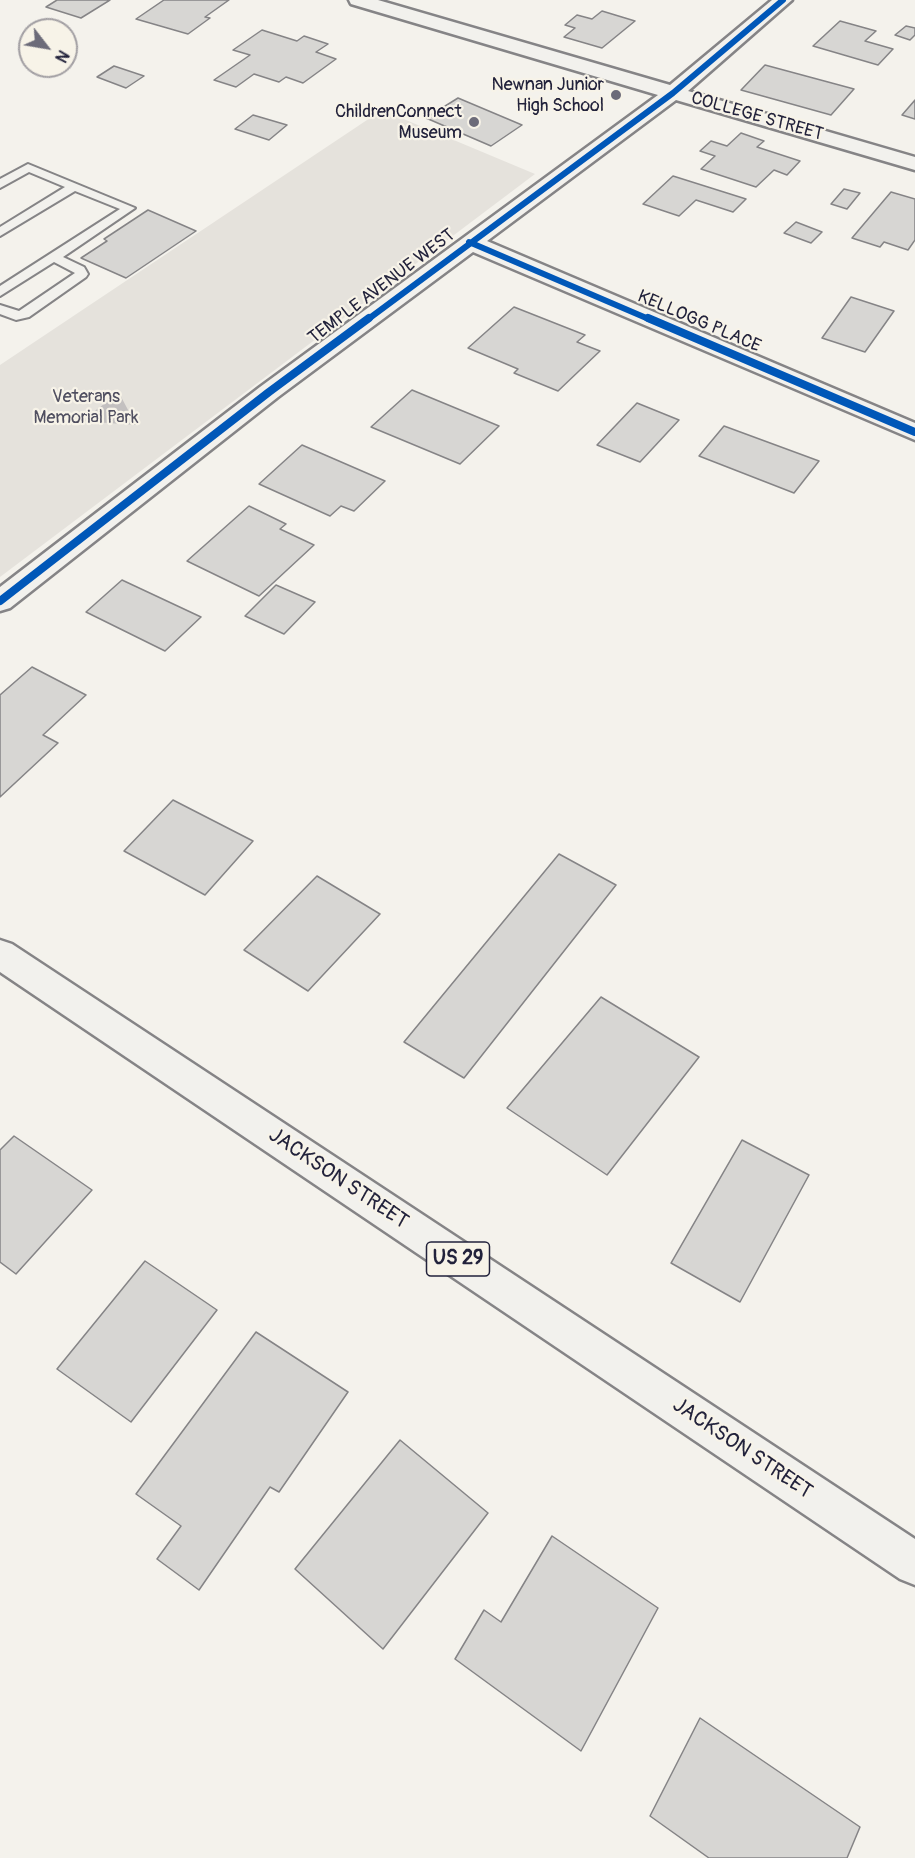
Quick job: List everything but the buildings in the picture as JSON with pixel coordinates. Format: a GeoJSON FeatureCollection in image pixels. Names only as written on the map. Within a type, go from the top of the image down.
{"type":"FeatureCollection","features":[{"type":"Feature","properties":{"kind":"street","name":"COLLEGE STREET"},"geometry":{"type":"LineString","coordinates":[[358,0],[915,164]]}},
{"type":"Feature","properties":{"kind":"street","name":"TEMPLE AVENUE WEST"},"geometry":{"type":"LineString","coordinates":[[0,601],[269,392],[673,93],[783,0]]}},
{"type":"Feature","properties":{"kind":"street","name":"KELLOGG PLACE"},"geometry":{"type":"LineString","coordinates":[[469,242],[915,432]]}},
{"type":"Feature","properties":{"kind":"street","name":"JACKSON STREET"},"geometry":{"type":"LineString","coordinates":[[0,954],[915,1564]]}},
{"type":"Feature","properties":{"kind":"lane"},"geometry":{"type":"LineString","coordinates":[[0,184],[28,168],[129,208],[0,292]]}},
{"type":"Feature","properties":{"kind":"lane"},"geometry":{"type":"LineString","coordinates":[[0,231],[74,186]]}},
{"type":"Feature","properties":{"kind":"lane"},"geometry":{"type":"LineString","coordinates":[[0,309],[16,316],[24,314],[82,274],[80,270],[54,257]]}},
{"type":"Feature","properties":{"kind":"shaded area","name":"Veterans Memorial Park"},"geometry":{"type":"Polygon","coordinates":[[[382,110],[535,174],[0,577],[0,365],[382,110]]]}},
{"type":"Feature","properties":{"kind":"shaded area"},"geometry":{"type":"Polygon","coordinates":[[[119,393],[136,425],[81,421],[119,393]]]}},
{"type":"Feature","properties":{"kind":"cycle path"},"geometry":{"type":"LineString","coordinates":[[0,601],[269,392],[673,93],[783,0]]}},
{"type":"Feature","properties":{"kind":"cycle path"},"geometry":{"type":"LineString","coordinates":[[469,242],[915,432]]}},
{"type":"Feature","properties":{"kind":"place","name":"Newnan Junior High School"},"geometry":{"type":"Point","coordinates":[616,95]}},
{"type":"Feature","properties":{"kind":"place","name":"ChildrenConnect Museum"},"geometry":{"type":"Point","coordinates":[474,122]}}]}
